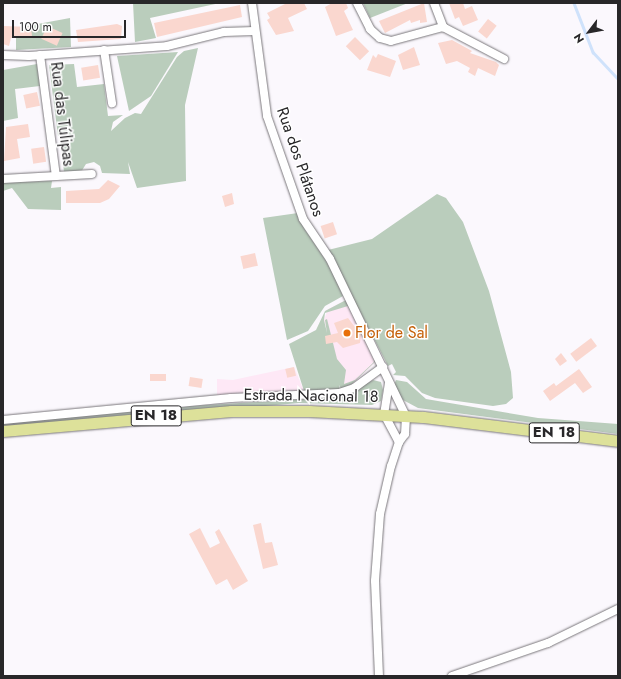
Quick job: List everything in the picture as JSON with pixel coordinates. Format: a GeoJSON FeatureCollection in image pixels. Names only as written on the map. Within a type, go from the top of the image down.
{"type":"FeatureCollection","features":[{"type":"Feature","properties":{"kind":"main road","name":"Estrada Nacional 18"},"geometry":{"type":"LineString","coordinates":[[3,431],[231,410],[384,414],[618,441]]}},
{"type":"Feature","properties":{"kind":"street","name":"Rua dos Plátanos"},"geometry":{"type":"LineString","coordinates":[[252,3],[254,31],[267,116],[303,219],[330,259],[406,416]]}},
{"type":"Feature","properties":{"kind":"street"},"geometry":{"type":"LineString","coordinates":[[357,3],[370,29],[380,38],[391,41],[443,27],[504,58]]}},
{"type":"Feature","properties":{"kind":"street"},"geometry":{"type":"LineString","coordinates":[[434,3],[443,27]]}},
{"type":"Feature","properties":{"kind":"street"},"geometry":{"type":"LineString","coordinates":[[3,54],[40,55],[167,46],[224,32],[254,31]]}},
{"type":"Feature","properties":{"kind":"street"},"geometry":{"type":"LineString","coordinates":[[104,50],[112,103]]}},
{"type":"Feature","properties":{"kind":"street","name":"Rua das Túlipas"},"geometry":{"type":"LineString","coordinates":[[40,55],[56,176]]}},
{"type":"Feature","properties":{"kind":"street","name":"Rua das Túlipas"},"geometry":{"type":"LineString","coordinates":[[3,179],[92,174]]}},
{"type":"Feature","properties":{"kind":"street"},"geometry":{"type":"LineString","coordinates":[[3,420],[223,399],[340,393],[354,388],[383,367]]}},
{"type":"Feature","properties":{"kind":"street","name":"Rua dos Plátanos"},"geometry":{"type":"LineString","coordinates":[[384,414],[389,383]]}},
{"type":"Feature","properties":{"kind":"street"},"geometry":{"type":"LineString","coordinates":[[384,414],[399,442]]}},
{"type":"Feature","properties":{"kind":"street"},"geometry":{"type":"LineString","coordinates":[[379,676],[375,581],[380,514],[383,493],[399,442],[405,434],[406,416]]}},
{"type":"Feature","properties":{"kind":"street"},"geometry":{"type":"LineString","coordinates":[[452,676],[548,643],[618,609]]}},
{"type":"Feature","properties":{"kind":"shaded area"},"geometry":{"type":"Polygon","coordinates":[[[346,300],[376,362],[356,381],[341,389],[324,320],[328,309],[346,300]]]}},
{"type":"Feature","properties":{"kind":"shaded area"},"geometry":{"type":"Polygon","coordinates":[[[294,367],[304,391],[217,396],[217,379],[233,380],[294,367]]]}},
{"type":"Feature","properties":{"kind":"green space"},"geometry":{"type":"Polygon","coordinates":[[[133,3],[220,3],[150,18],[156,38],[135,42],[133,3]]]}},
{"type":"Feature","properties":{"kind":"green space"},"geometry":{"type":"Polygon","coordinates":[[[363,3],[408,3],[370,18],[363,3]]]}},
{"type":"Feature","properties":{"kind":"green space"},"geometry":{"type":"Polygon","coordinates":[[[70,18],[71,47],[16,50],[16,28],[70,18]]]}},
{"type":"Feature","properties":{"kind":"green space"},"geometry":{"type":"Polygon","coordinates":[[[198,48],[185,105],[186,181],[137,188],[128,162],[130,174],[102,173],[100,166],[94,162],[86,164],[81,172],[64,172],[61,143],[67,142],[66,135],[58,136],[49,65],[74,64],[77,87],[104,84],[108,116],[123,115],[113,122],[111,131],[125,118],[135,113],[141,114],[177,57],[184,51],[198,48]]]}},
{"type":"Feature","properties":{"kind":"green space"},"geometry":{"type":"Polygon","coordinates":[[[178,52],[151,96],[129,111],[117,56],[178,52]]]}},
{"type":"Feature","properties":{"kind":"green space"},"geometry":{"type":"Polygon","coordinates":[[[37,64],[40,86],[15,89],[18,118],[3,121],[3,70],[37,64]]]}},
{"type":"Feature","properties":{"kind":"green space"},"geometry":{"type":"Polygon","coordinates":[[[52,181],[51,188],[61,187],[61,210],[28,209],[12,188],[3,191],[3,183],[6,182],[52,181]]]}},
{"type":"Feature","properties":{"kind":"green space"},"geometry":{"type":"Polygon","coordinates":[[[437,194],[446,198],[463,222],[489,291],[511,372],[513,398],[506,404],[493,406],[435,398],[422,393],[405,376],[393,375],[396,372],[392,364],[388,366],[328,250],[372,239],[437,194]]]}},
{"type":"Feature","properties":{"kind":"green space"},"geometry":{"type":"Polygon","coordinates":[[[298,213],[304,228],[333,271],[343,296],[325,306],[308,331],[287,340],[263,218],[298,213]]]}},
{"type":"Feature","properties":{"kind":"green space"},"geometry":{"type":"Polygon","coordinates":[[[346,300],[361,328],[348,306],[325,313],[324,320],[327,333],[325,320],[327,319],[337,359],[346,370],[344,384],[355,380],[374,362],[374,357],[376,361],[352,384],[341,389],[339,385],[340,390],[304,391],[289,344],[316,330],[325,311],[346,300]]]}},
{"type":"Feature","properties":{"kind":"green space"},"geometry":{"type":"Polygon","coordinates":[[[373,380],[381,382],[383,390],[381,401],[372,405],[299,403],[3,429],[3,424],[158,408],[341,397],[373,380]]]}},
{"type":"Feature","properties":{"kind":"green space"},"geometry":{"type":"Polygon","coordinates":[[[396,380],[407,382],[426,399],[538,418],[618,424],[618,434],[418,408],[403,400],[394,385],[396,380]]]}},
{"type":"Feature","properties":{"kind":"building"},"geometry":{"type":"Polygon","coordinates":[[[287,3],[304,3],[307,9],[288,18],[294,31],[276,35],[267,20],[270,18],[267,13],[287,3]]]}},
{"type":"Feature","properties":{"kind":"building"},"geometry":{"type":"Polygon","coordinates":[[[332,3],[346,3],[348,8],[344,11],[353,30],[336,36],[325,7],[332,3]]]}},
{"type":"Feature","properties":{"kind":"building"},"geometry":{"type":"Polygon","coordinates":[[[424,3],[427,22],[420,23],[420,20],[411,23],[410,20],[385,33],[379,21],[424,3]]]}},
{"type":"Feature","properties":{"kind":"building"},"geometry":{"type":"Polygon","coordinates":[[[449,3],[463,3],[465,9],[472,6],[478,20],[463,26],[459,17],[455,19],[449,3]]]}},
{"type":"Feature","properties":{"kind":"building"},"geometry":{"type":"Polygon","coordinates":[[[240,5],[242,17],[157,37],[154,23],[240,5]]]}},
{"type":"Feature","properties":{"kind":"building"},"geometry":{"type":"Polygon","coordinates":[[[488,19],[497,26],[487,38],[478,32],[488,19]]]}},
{"type":"Feature","properties":{"kind":"building"},"geometry":{"type":"Polygon","coordinates":[[[117,24],[122,26],[121,39],[78,42],[76,30],[117,24]]]}},
{"type":"Feature","properties":{"kind":"building"},"geometry":{"type":"Polygon","coordinates":[[[4,26],[31,27],[32,36],[11,38],[9,46],[3,44],[4,26]]]}},
{"type":"Feature","properties":{"kind":"building"},"geometry":{"type":"Polygon","coordinates":[[[47,26],[63,33],[57,46],[41,39],[47,26]]]}},
{"type":"Feature","properties":{"kind":"building"},"geometry":{"type":"Polygon","coordinates":[[[355,37],[369,51],[360,60],[346,46],[355,37]]]}},
{"type":"Feature","properties":{"kind":"building"},"geometry":{"type":"Polygon","coordinates":[[[452,40],[472,51],[470,53],[496,62],[499,65],[495,76],[478,68],[475,76],[468,72],[470,68],[457,61],[446,64],[438,43],[452,40]]]}},
{"type":"Feature","properties":{"kind":"building"},"geometry":{"type":"Polygon","coordinates":[[[414,47],[420,65],[403,70],[398,55],[414,47]]]}},
{"type":"Feature","properties":{"kind":"building"},"geometry":{"type":"Polygon","coordinates":[[[378,54],[396,61],[390,77],[367,70],[373,55],[376,58],[378,54]]]}},
{"type":"Feature","properties":{"kind":"building"},"geometry":{"type":"Polygon","coordinates":[[[98,65],[100,78],[83,80],[81,68],[98,65]]]}},
{"type":"Feature","properties":{"kind":"building"},"geometry":{"type":"Polygon","coordinates":[[[37,92],[40,106],[26,109],[23,95],[37,92]]]}},
{"type":"Feature","properties":{"kind":"building"},"geometry":{"type":"Polygon","coordinates":[[[28,124],[30,137],[17,139],[20,158],[4,161],[6,127],[28,124]]]}},
{"type":"Feature","properties":{"kind":"building"},"geometry":{"type":"Polygon","coordinates":[[[44,147],[46,162],[33,164],[31,149],[44,147]]]}},
{"type":"Feature","properties":{"kind":"building"},"geometry":{"type":"Polygon","coordinates":[[[108,180],[120,186],[109,199],[100,203],[66,203],[66,191],[99,189],[108,180]]]}},
{"type":"Feature","properties":{"kind":"building"},"geometry":{"type":"Polygon","coordinates":[[[232,193],[234,204],[225,207],[222,196],[232,193]]]}},
{"type":"Feature","properties":{"kind":"building"},"geometry":{"type":"Polygon","coordinates":[[[333,222],[337,234],[325,238],[321,226],[333,222]]]}},
{"type":"Feature","properties":{"kind":"building"},"geometry":{"type":"Polygon","coordinates":[[[255,253],[258,266],[243,269],[240,256],[255,253]]]}},
{"type":"Feature","properties":{"kind":"building"},"geometry":{"type":"Polygon","coordinates":[[[348,318],[361,335],[360,343],[343,348],[337,342],[326,344],[325,336],[338,333],[334,323],[348,318]]]}},
{"type":"Feature","properties":{"kind":"building"},"geometry":{"type":"Polygon","coordinates":[[[591,338],[597,346],[576,362],[570,354],[591,338]]]}},
{"type":"Feature","properties":{"kind":"building"},"geometry":{"type":"Polygon","coordinates":[[[561,353],[567,361],[560,366],[555,359],[561,353]]]}},
{"type":"Feature","properties":{"kind":"building"},"geometry":{"type":"Polygon","coordinates":[[[294,367],[296,376],[287,378],[285,369],[294,367]]]}},
{"type":"Feature","properties":{"kind":"building"},"geometry":{"type":"Polygon","coordinates":[[[579,369],[592,387],[583,393],[575,383],[550,401],[543,391],[554,383],[556,386],[579,369]]]}},
{"type":"Feature","properties":{"kind":"building"},"geometry":{"type":"Polygon","coordinates":[[[150,374],[166,374],[166,381],[150,381],[150,374]]]}},
{"type":"Feature","properties":{"kind":"building"},"geometry":{"type":"Polygon","coordinates":[[[190,377],[203,379],[201,388],[189,386],[190,377]]]}},
{"type":"Feature","properties":{"kind":"building"},"geometry":{"type":"Polygon","coordinates":[[[261,523],[265,543],[272,542],[278,565],[263,569],[253,525],[261,523]]]}},
{"type":"Feature","properties":{"kind":"building"},"geometry":{"type":"Polygon","coordinates":[[[200,528],[210,548],[220,543],[215,532],[219,529],[248,581],[233,590],[227,579],[216,585],[189,534],[200,528]]]}},
{"type":"Feature","properties":{"kind":"waterway"},"geometry":{"type":"LineString","coordinates":[[574,3],[593,52],[618,79]]}},
{"type":"Feature","properties":{"kind":"place","name":"Flor de Sal"},"geometry":{"type":"Point","coordinates":[347,333]}}]}
